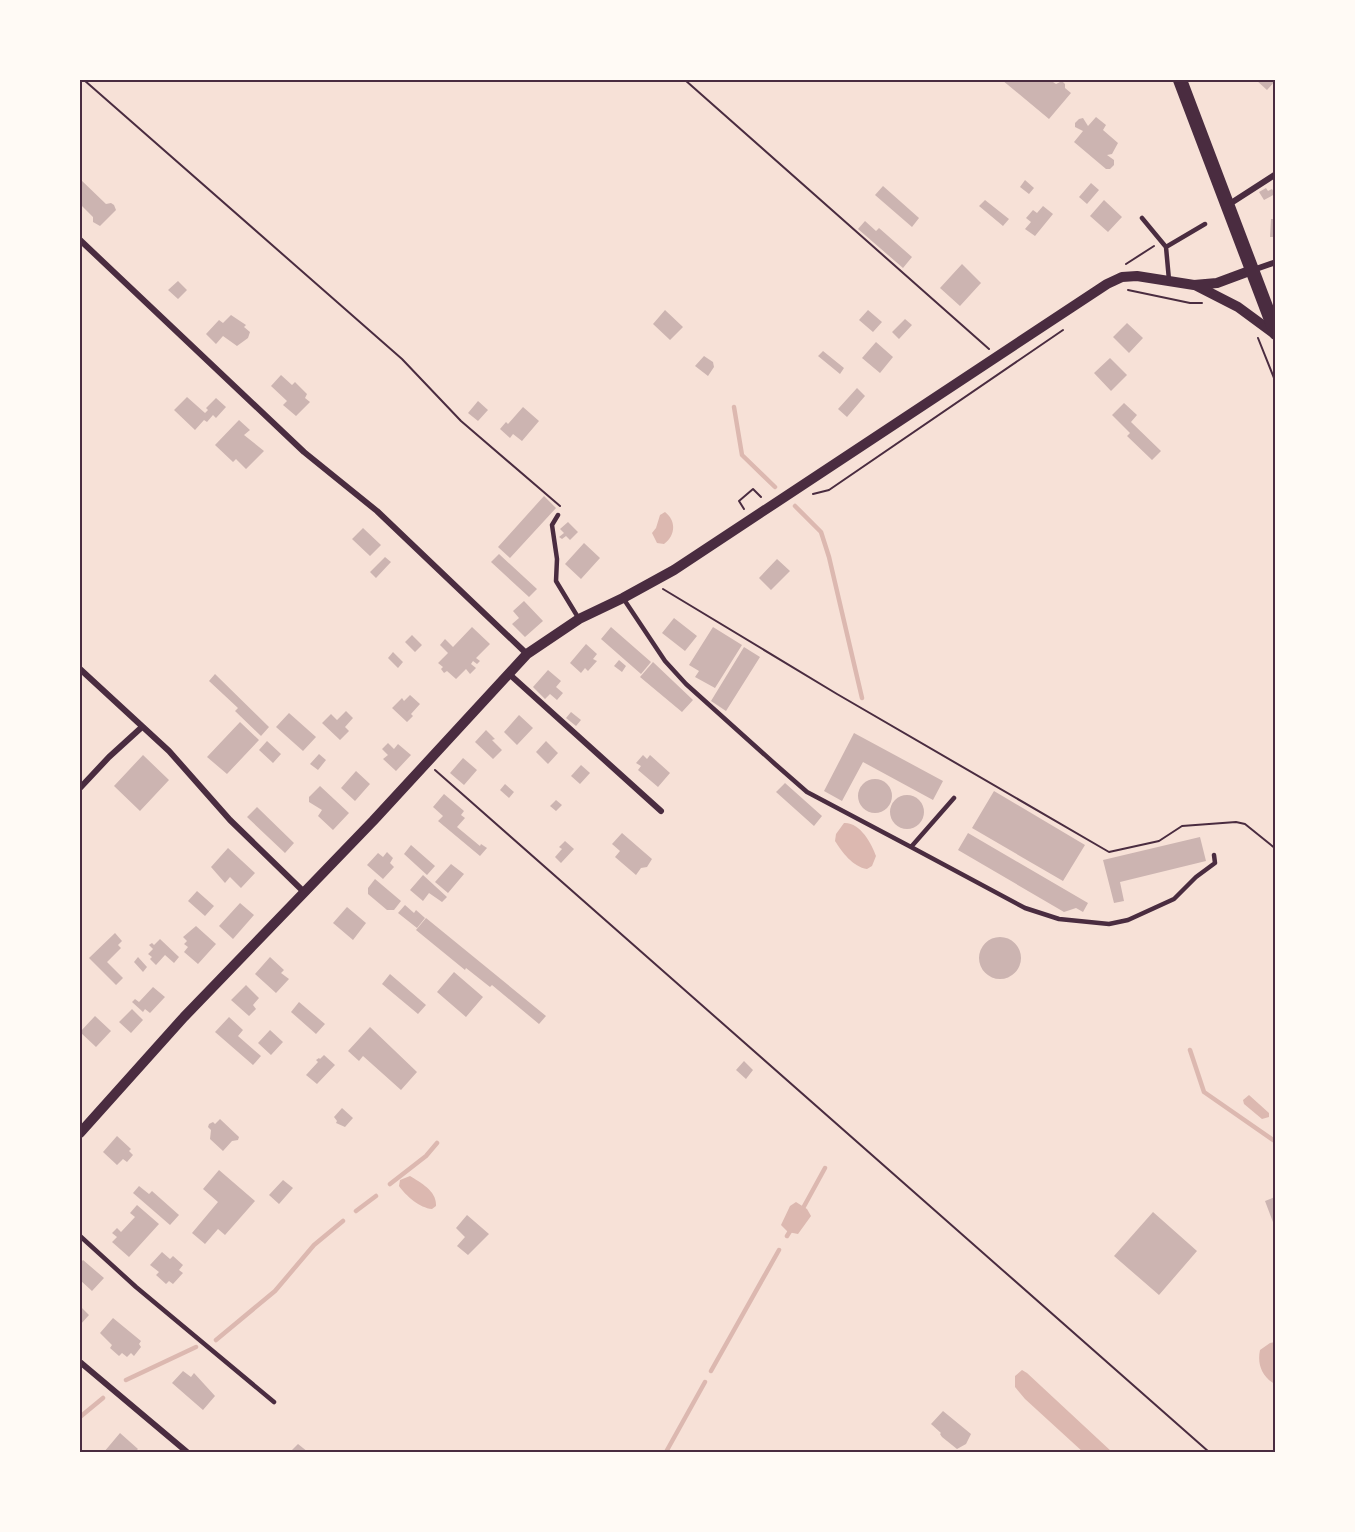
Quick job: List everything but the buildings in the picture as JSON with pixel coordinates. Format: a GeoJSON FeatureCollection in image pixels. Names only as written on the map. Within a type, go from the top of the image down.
{"type":"FeatureCollection","features":[{"type":"Feature","properties":{"kind":"main road"},"geometry":{"type":"LineString","coordinates":[[1180,80],[1275,328]]}},
{"type":"Feature","properties":{"kind":"street"},"geometry":{"type":"LineString","coordinates":[[1228,205],[1275,174]]}},
{"type":"Feature","properties":{"kind":"street"},"geometry":{"type":"LineString","coordinates":[[80,240],[304,452],[377,511],[527,654]]}},
{"type":"Feature","properties":{"kind":"street"},"geometry":{"type":"LineString","coordinates":[[1194,285],[1225,281],[1275,262]]}},
{"type":"Feature","properties":{"kind":"street"},"geometry":{"type":"LineString","coordinates":[[80,1133],[184,1017],[373,821],[507,673],[542,642],[579,619],[656,581],[1107,284],[1122,277],[1137,276],[1194,285],[1275,328]]}},
{"type":"Feature","properties":{"kind":"street"},"geometry":{"type":"LineString","coordinates":[[80,669],[189,772],[230,820],[303,891]]}},
{"type":"Feature","properties":{"kind":"street"},"geometry":{"type":"LineString","coordinates":[[507,673],[661,811]]}},
{"type":"Feature","properties":{"kind":"street"},"geometry":{"type":"LineString","coordinates":[[80,789],[109,757],[142,727]]}},
{"type":"Feature","properties":{"kind":"street"},"geometry":{"type":"LineString","coordinates":[[80,1362],[187,1452]]}},
{"type":"Feature","properties":{"kind":"lane"},"geometry":{"type":"LineString","coordinates":[[1142,218],[1166,247],[1169,280]]}},
{"type":"Feature","properties":{"kind":"lane"},"geometry":{"type":"LineString","coordinates":[[1166,247],[1205,224]]}},
{"type":"Feature","properties":{"kind":"lane"},"geometry":{"type":"LineString","coordinates":[[558,515],[552,525],[557,559],[556,580],[579,619]]}},
{"type":"Feature","properties":{"kind":"lane"},"geometry":{"type":"LineString","coordinates":[[623,598],[665,661],[686,684],[807,792],[1025,908],[1059,919],[1109,924],[1128,920],[1174,899],[1196,877],[1215,863],[1215,855]]}},
{"type":"Feature","properties":{"kind":"lane"},"geometry":{"type":"LineString","coordinates":[[911,847],[954,798]]}},
{"type":"Feature","properties":{"kind":"lane"},"geometry":{"type":"LineString","coordinates":[[80,1236],[136,1287],[274,1402]]}},
{"type":"Feature","properties":{"kind":"path"},"geometry":{"type":"LineString","coordinates":[[84,80],[402,359],[461,421],[561,507],[558,515]]}},
{"type":"Feature","properties":{"kind":"path"},"geometry":{"type":"LineString","coordinates":[[685,80],[998,357]]}},
{"type":"Feature","properties":{"kind":"path"},"geometry":{"type":"LineString","coordinates":[[1126,290],[1190,303],[1208,304]]}},
{"type":"Feature","properties":{"kind":"path"},"geometry":{"type":"LineString","coordinates":[[985,384],[1069,325]]}},
{"type":"Feature","properties":{"kind":"path"},"geometry":{"type":"LineString","coordinates":[[1257,334],[1275,383]]}},
{"type":"Feature","properties":{"kind":"path"},"geometry":{"type":"LineString","coordinates":[[739,501],[753,489]]}},
{"type":"Feature","properties":{"kind":"path"},"geometry":{"type":"LineString","coordinates":[[656,581],[673,596],[1109,852],[1159,841],[1182,826],[1236,822],[1245,824],[1275,849]]}},
{"type":"Feature","properties":{"kind":"path"},"geometry":{"type":"LineString","coordinates":[[426,762],[842,1131],[1209,1452]]}},
{"type":"Feature","properties":{"kind":"shaded area"},"geometry":{"type":"Polygon","coordinates":[[[665,512],[673,524],[672,533],[664,544],[657,543],[652,533],[660,515],[665,512]]]}},
{"type":"Feature","properties":{"kind":"shaded area"},"geometry":{"type":"Polygon","coordinates":[[[844,823],[860,830],[872,846],[876,856],[872,866],[867,869],[853,862],[835,841],[836,834],[844,823]]]}},
{"type":"Feature","properties":{"kind":"shaded area"},"geometry":{"type":"Polygon","coordinates":[[[1249,1095],[1269,1113],[1269,1117],[1262,1119],[1244,1104],[1243,1100],[1249,1095]]]}},
{"type":"Feature","properties":{"kind":"shaded area"},"geometry":{"type":"Polygon","coordinates":[[[410,1176],[431,1192],[436,1206],[432,1209],[423,1206],[402,1190],[399,1186],[400,1180],[410,1176]]]}},
{"type":"Feature","properties":{"kind":"shaded area"},"geometry":{"type":"Polygon","coordinates":[[[796,1202],[807,1209],[811,1216],[798,1234],[788,1232],[781,1225],[790,1206],[796,1202]]]}},
{"type":"Feature","properties":{"kind":"shaded area"},"geometry":{"type":"Polygon","coordinates":[[[1276,1342],[1275,1384],[1264,1374],[1259,1355],[1260,1350],[1276,1342]]]}},
{"type":"Feature","properties":{"kind":"shaded area"},"geometry":{"type":"Polygon","coordinates":[[[1022,1370],[1112,1452],[1083,1452],[1015,1387],[1015,1376],[1022,1370]]]}},
{"type":"Feature","properties":{"kind":"waterway"},"geometry":{"type":"LineString","coordinates":[[734,407],[742,455],[775,487]]}},
{"type":"Feature","properties":{"kind":"waterway"},"geometry":{"type":"LineString","coordinates":[[795,506],[821,532],[862,698]]}},
{"type":"Feature","properties":{"kind":"waterway"},"geometry":{"type":"LineString","coordinates":[[1190,1050],[1204,1092],[1276,1142]]}},
{"type":"Feature","properties":{"kind":"waterway"},"geometry":{"type":"LineString","coordinates":[[390,1184],[426,1156],[437,1143]]}},
{"type":"Feature","properties":{"kind":"waterway"},"geometry":{"type":"LineString","coordinates":[[802,1210],[825,1168]]}},
{"type":"Feature","properties":{"kind":"waterway"},"geometry":{"type":"LineString","coordinates":[[356,1211],[376,1196]]}},
{"type":"Feature","properties":{"kind":"waterway"},"geometry":{"type":"LineString","coordinates":[[216,1340],[275,1291],[314,1245],[343,1221]]}},
{"type":"Feature","properties":{"kind":"waterway"},"geometry":{"type":"LineString","coordinates":[[787,1236],[792,1228]]}},
{"type":"Feature","properties":{"kind":"waterway"},"geometry":{"type":"LineString","coordinates":[[711,1371],[779,1250]]}},
{"type":"Feature","properties":{"kind":"waterway"},"geometry":{"type":"LineString","coordinates":[[126,1380],[196,1347]]}},
{"type":"Feature","properties":{"kind":"waterway"},"geometry":{"type":"LineString","coordinates":[[666,1452],[705,1382]]}},
{"type":"Feature","properties":{"kind":"waterway"},"geometry":{"type":"LineString","coordinates":[[80,1417],[103,1398]]}}]}
